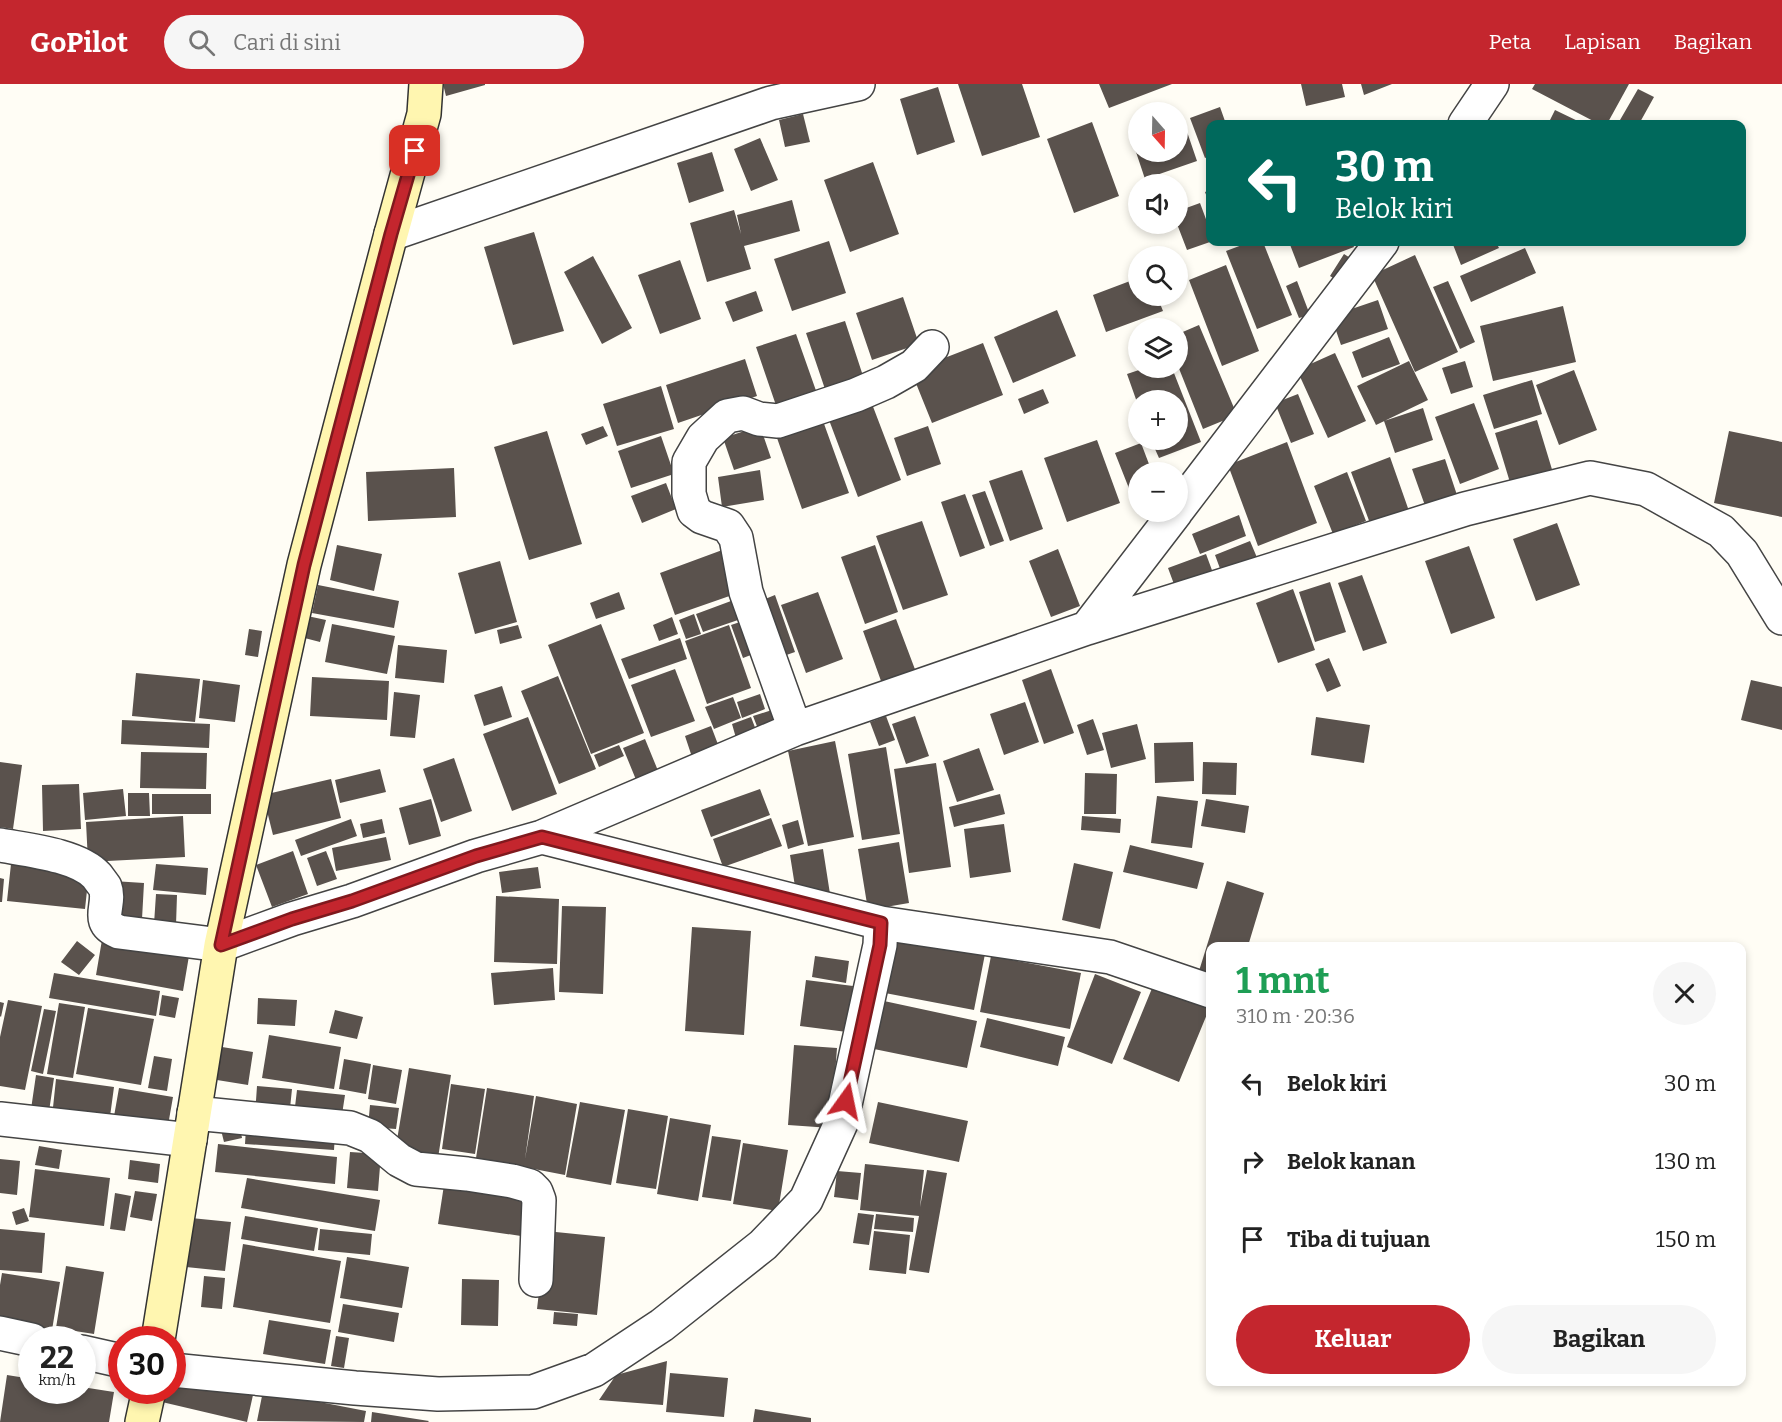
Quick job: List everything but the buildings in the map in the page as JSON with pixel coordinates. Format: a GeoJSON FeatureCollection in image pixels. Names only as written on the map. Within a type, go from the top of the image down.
{"type":"FeatureCollection","features":[{"type":"Feature","properties":{"kind":"street"},"geometry":{"type":"LineString","coordinates":[[160,1326],[221,945],[304,565],[424,114],[426,84]]}},
{"type":"Feature","properties":{"kind":"street"},"geometry":{"type":"LineString","coordinates":[[391,234],[771,103],[858,84]]}},
{"type":"Feature","properties":{"kind":"street"},"geometry":{"type":"LineString","coordinates":[[1469,120],[1492,84]]}},
{"type":"Feature","properties":{"kind":"street"},"geometry":{"type":"LineString","coordinates":[[1188,496],[1379,246]]}},
{"type":"Feature","properties":{"kind":"street"},"geometry":{"type":"LineString","coordinates":[[795,729],[747,592],[735,538],[728,526],[702,517],[694,511],[689,494],[689,462],[703,438],[727,416],[743,413],[759,419],[778,421],[856,395],[914,366],[932,347]]}},
{"type":"Feature","properties":{"kind":"street"},"geometry":{"type":"LineString","coordinates":[[0,845],[43,852],[80,863],[96,875],[105,888],[107,924],[118,932],[221,945],[476,856],[542,837],[795,729],[1087,628],[1465,509],[1590,478],[1646,489],[1721,531],[1742,553],[1782,618]]}},
{"type":"Feature","properties":{"kind":"street"},"geometry":{"type":"LineString","coordinates":[[1087,628],[1168,522]]}},
{"type":"Feature","properties":{"kind":"street"},"geometry":{"type":"LineString","coordinates":[[542,837],[881,923],[1110,957],[1206,990]]}},
{"type":"Feature","properties":{"kind":"street"},"geometry":{"type":"LineString","coordinates":[[186,1371],[438,1394],[533,1392],[594,1370],[662,1325],[730,1272],[763,1245],[806,1200],[841,1123],[880,945],[881,923]]}},
{"type":"Feature","properties":{"kind":"street"},"geometry":{"type":"LineString","coordinates":[[0,1119],[192,1127],[350,1128],[370,1136],[399,1160],[416,1169],[467,1174],[530,1186],[536,1192],[538,1200],[536,1280]]}},
{"type":"Feature","properties":{"kind":"street"},"geometry":{"type":"LineString","coordinates":[[0,1333],[18,1337]]}},
{"type":"Feature","properties":{"kind":"street"},"geometry":{"type":"LineString","coordinates":[[142,1422],[145,1404]]}},
{"type":"Feature","properties":{"kind":"route"},"geometry":{"type":"LineString","coordinates":[[415,151],[304,565],[221,945],[476,856],[542,837],[881,923],[880,945],[846,1101]]}}]}
